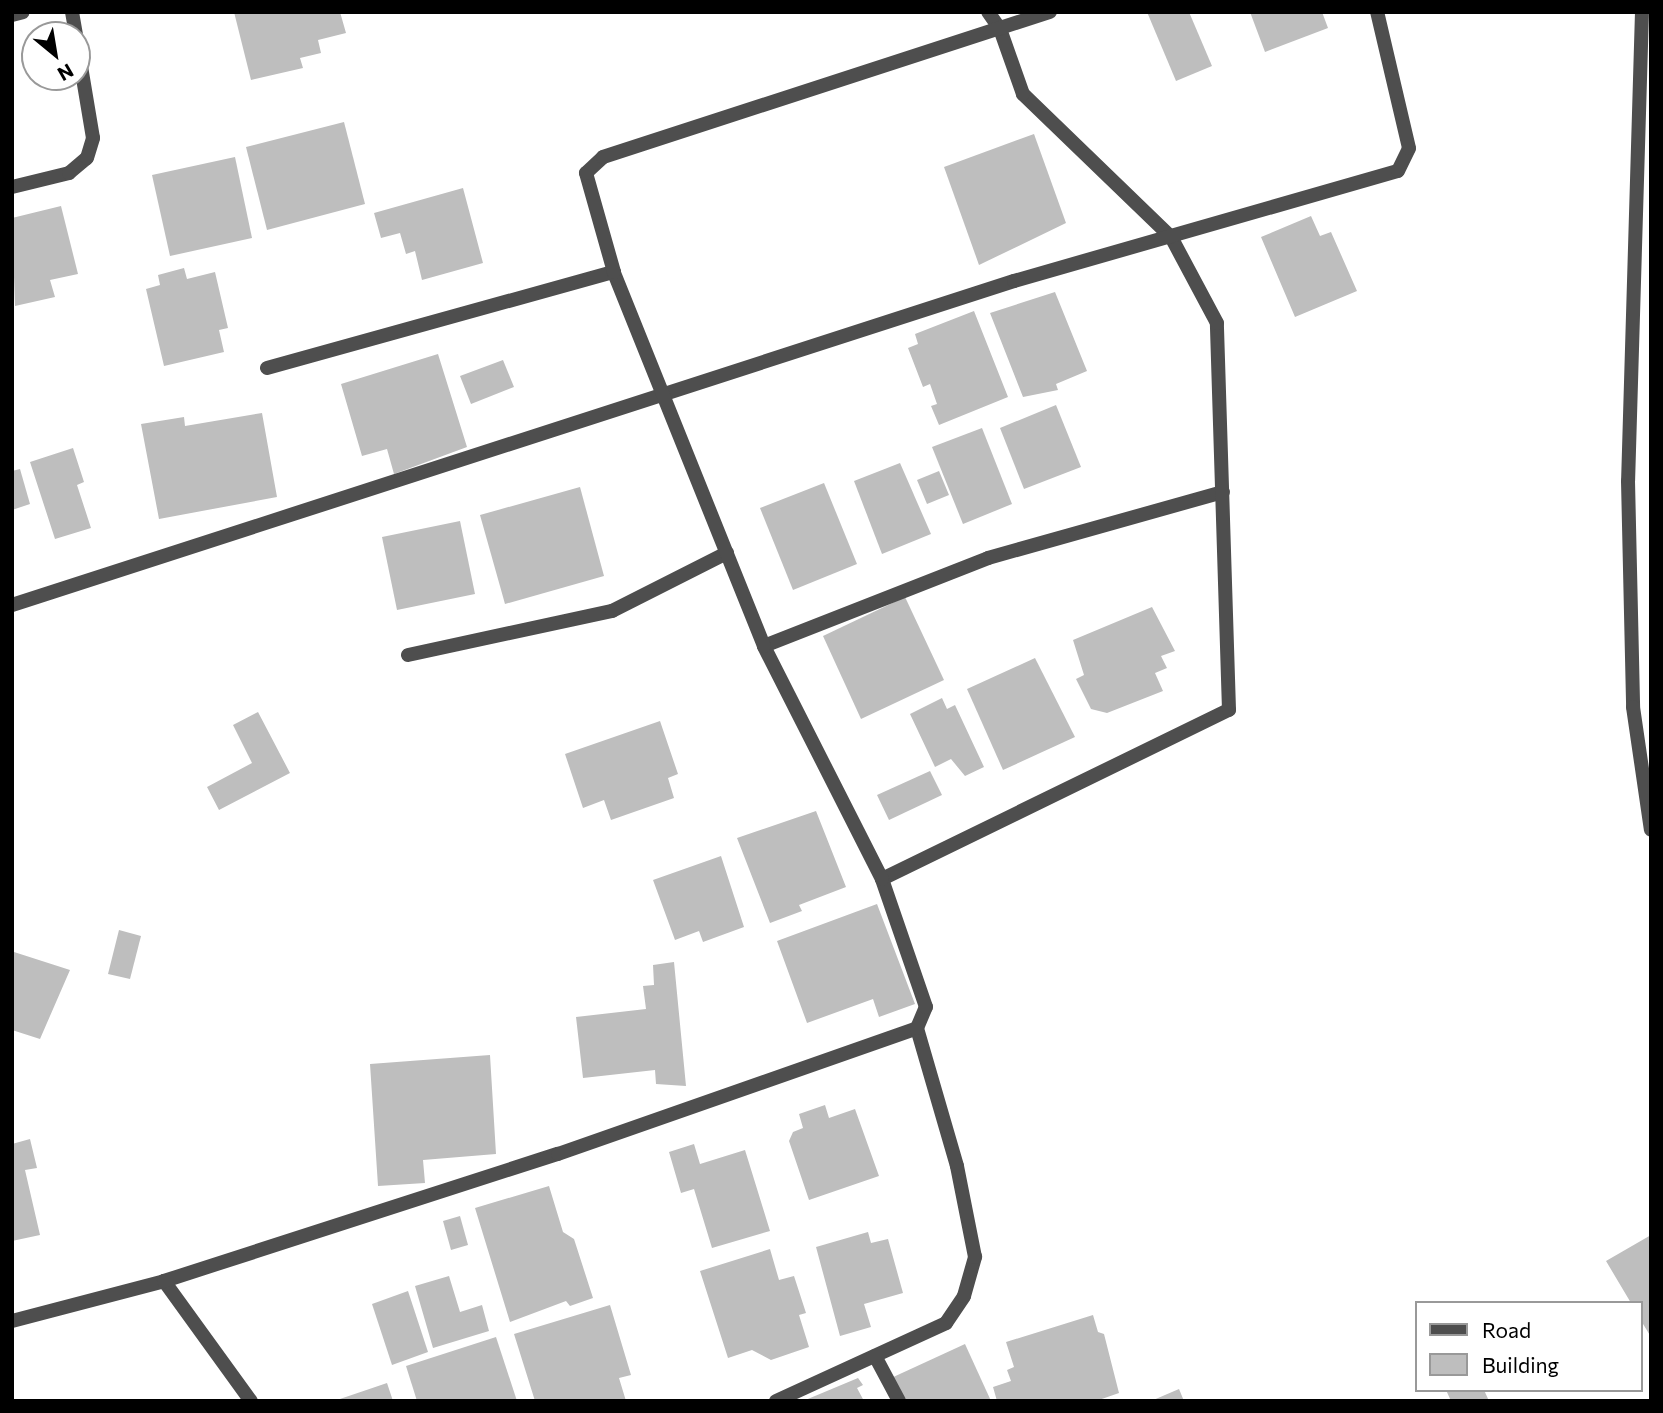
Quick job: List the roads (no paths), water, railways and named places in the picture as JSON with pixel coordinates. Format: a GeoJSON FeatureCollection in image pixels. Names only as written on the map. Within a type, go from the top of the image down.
{"type":"FeatureCollection","features":[{"type":"Feature","properties":{"kind":"street"},"geometry":{"type":"LineString","coordinates":[[12,15],[23,12]]}},
{"type":"Feature","properties":{"kind":"street"},"geometry":{"type":"LineString","coordinates":[[882,878],[1229,709],[1217,323],[1171,237],[1023,94],[1000,29],[988,12]]}},
{"type":"Feature","properties":{"kind":"street"},"geometry":{"type":"LineString","coordinates":[[776,1401],[946,1323],[964,1296],[975,1257],[957,1166],[917,1028],[926,1007],[882,878],[764,646],[614,272],[586,173],[603,157],[1050,12]]}},
{"type":"Feature","properties":{"kind":"street"},"geometry":{"type":"LineString","coordinates":[[12,605],[665,397],[1014,281],[1398,171],[1409,148],[1377,12]]}},
{"type":"Feature","properties":{"kind":"street"},"geometry":{"type":"LineString","coordinates":[[1643,12],[1628,481],[1633,707],[1651,830]]}},
{"type":"Feature","properties":{"kind":"street"},"geometry":{"type":"LineString","coordinates":[[12,187],[69,173],[87,158],[93,138],[85,91]]}},
{"type":"Feature","properties":{"kind":"street"},"geometry":{"type":"LineString","coordinates":[[267,368],[614,272]]}},
{"type":"Feature","properties":{"kind":"street"},"geometry":{"type":"LineString","coordinates":[[764,646],[988,558],[1223,492]]}},
{"type":"Feature","properties":{"kind":"street"},"geometry":{"type":"LineString","coordinates":[[408,655],[612,611],[727,553]]}},
{"type":"Feature","properties":{"kind":"street"},"geometry":{"type":"LineString","coordinates":[[12,1321],[164,1281],[558,1154],[917,1028]]}},
{"type":"Feature","properties":{"kind":"street"},"geometry":{"type":"LineString","coordinates":[[164,1281],[251,1401]]}},
{"type":"Feature","properties":{"kind":"street"},"geometry":{"type":"LineString","coordinates":[[875,1356],[899,1401]]}}]}
